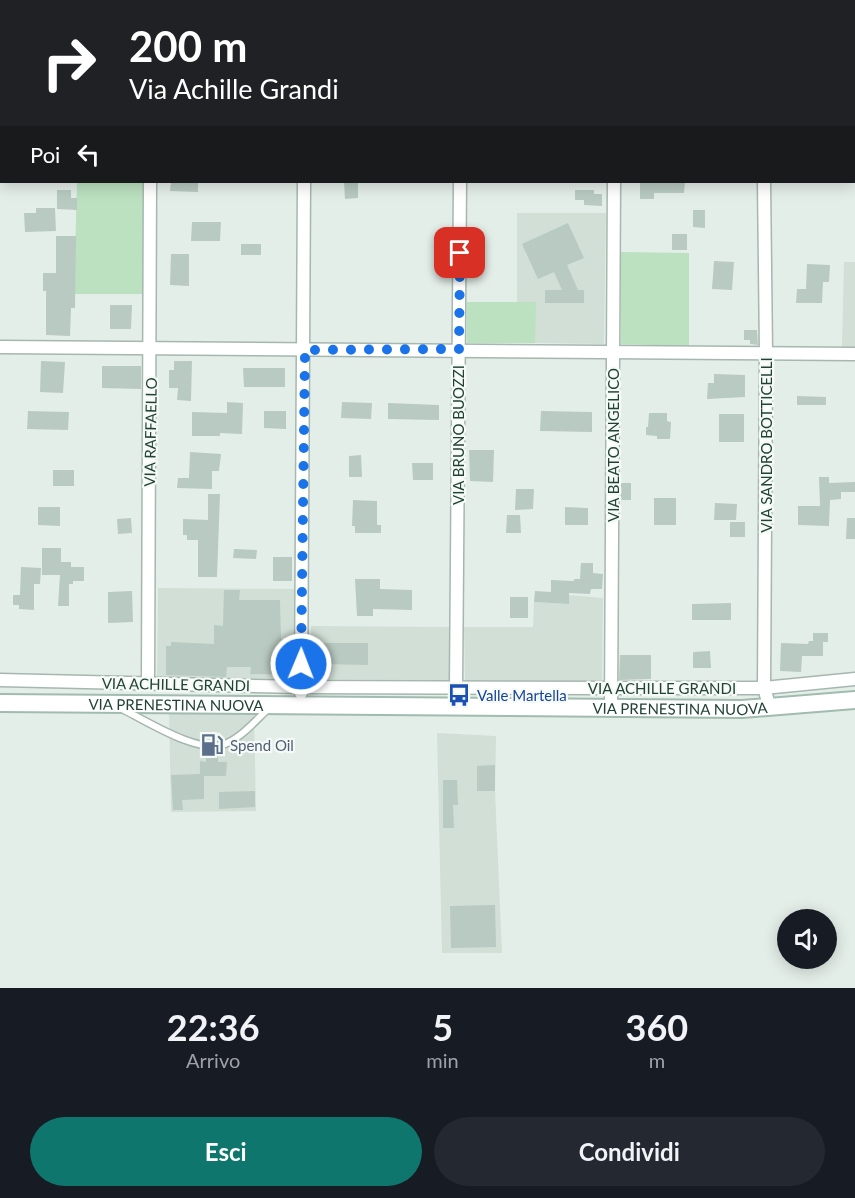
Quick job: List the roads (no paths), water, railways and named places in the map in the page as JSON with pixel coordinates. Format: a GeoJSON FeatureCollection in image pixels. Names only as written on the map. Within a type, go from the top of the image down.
{"type":"FeatureCollection","features":[{"type":"Feature","properties":{"kind":"main road","name":"VIA PRENESTINA NUOVA"},"geometry":{"type":"LineString","coordinates":[[0,704],[770,708],[855,700]]}},
{"type":"Feature","properties":{"kind":"street","name":"VIA RAFFAELLO"},"geometry":{"type":"LineString","coordinates":[[148,683],[150,183]]}},
{"type":"Feature","properties":{"kind":"street"},"geometry":{"type":"LineString","coordinates":[[302,706],[304,183]]}},
{"type":"Feature","properties":{"kind":"street","name":"VIA BRUNO BUOZZI"},"geometry":{"type":"LineString","coordinates":[[456,688],[460,183]]}},
{"type":"Feature","properties":{"kind":"street","name":"VIA BEATO ANGELICO"},"geometry":{"type":"LineString","coordinates":[[611,708],[614,183]]}},
{"type":"Feature","properties":{"kind":"street","name":"VIA SANDRO BOTTICELLI"},"geometry":{"type":"LineString","coordinates":[[764,183],[766,353],[764,688],[770,708]]}},
{"type":"Feature","properties":{"kind":"street"},"geometry":{"type":"LineString","coordinates":[[0,347],[855,354]]}},
{"type":"Feature","properties":{"kind":"street","name":"VIA ACHILLE GRANDI"},"geometry":{"type":"LineString","coordinates":[[0,680],[301,687],[764,688],[855,679]]}},
{"type":"Feature","properties":{"kind":"street"},"geometry":{"type":"LineString","coordinates":[[209,704],[210,685]]}},
{"type":"Feature","properties":{"kind":"lane"},"geometry":{"type":"LineString","coordinates":[[111,704],[193,743],[221,745],[235,738],[272,705]]}},
{"type":"Feature","properties":{"kind":"place","name":"Valle Martella"},"geometry":{"type":"Point","coordinates":[459,695]}},
{"type":"Feature","properties":{"kind":"place","name":"Spend Oil"},"geometry":{"type":"Point","coordinates":[212,745]}}]}
